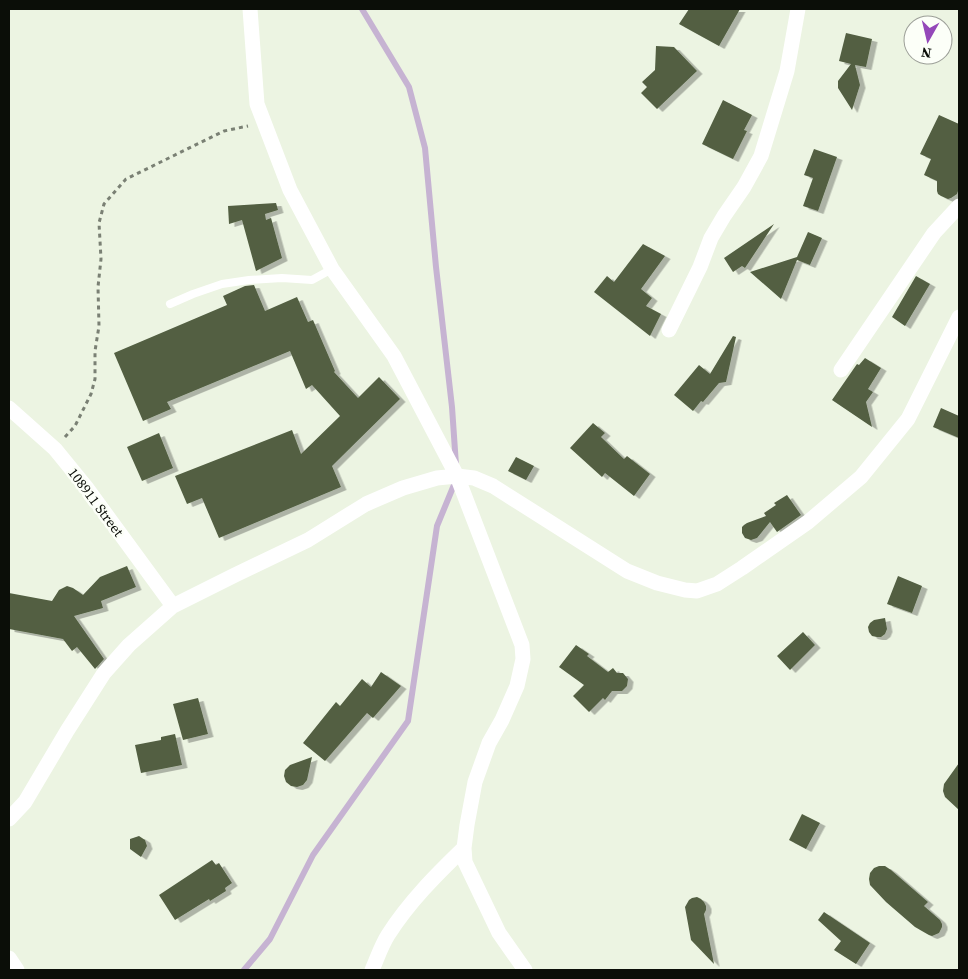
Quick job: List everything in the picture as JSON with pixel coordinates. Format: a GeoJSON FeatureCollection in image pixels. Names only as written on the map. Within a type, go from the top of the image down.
{"type":"FeatureCollection","features":[{"type":"Feature","properties":{"kind":"street"},"geometry":{"type":"LineString","coordinates":[[250,9],[257,104],[290,190],[332,269],[394,356],[457,476],[522,645],[524,659],[517,686],[502,720],[489,743],[475,782],[466,825],[464,848],[465,862],[499,933],[525,970]]}},
{"type":"Feature","properties":{"kind":"street"},"geometry":{"type":"LineString","coordinates":[[669,330],[700,267],[711,238],[744,187],[761,156],[786,70],[798,9]]}},
{"type":"Feature","properties":{"kind":"street"},"geometry":{"type":"LineString","coordinates":[[841,370],[930,239],[959,206]]}},
{"type":"Feature","properties":{"kind":"street"},"geometry":{"type":"LineString","coordinates":[[9,819],[25,802],[67,730],[104,673],[129,645],[173,606],[308,540],[374,501],[403,488],[437,478],[457,476],[474,478],[493,486],[627,571],[657,583],[685,590],[698,591],[717,584],[808,522],[861,477],[908,419],[959,317]]}},
{"type":"Feature","properties":{"kind":"street","name":"108911 Street"},"geometry":{"type":"LineString","coordinates":[[9,408],[51,444],[86,487],[173,606]]}},
{"type":"Feature","properties":{"kind":"street"},"geometry":{"type":"LineString","coordinates":[[372,970],[387,936],[408,908],[431,880],[464,848]]}},
{"type":"Feature","properties":{"kind":"street"},"geometry":{"type":"LineString","coordinates":[[9,958],[17,970]]}},
{"type":"Feature","properties":{"kind":"lane"},"geometry":{"type":"LineString","coordinates":[[170,304],[222,284],[249,280],[312,280],[332,269]]}},
{"type":"Feature","properties":{"kind":"path"},"geometry":{"type":"LineString","coordinates":[[55,449],[75,426],[91,394],[95,379],[95,351],[99,326],[98,287],[102,260],[99,223],[104,204],[126,178],[224,132],[264,123]]}},
{"type":"Feature","properties":{"kind":"building"},"geometry":{"type":"Polygon","coordinates":[[[689,9],[740,9],[719,46],[679,24],[689,9]]]}},
{"type":"Feature","properties":{"kind":"building"},"geometry":{"type":"Polygon","coordinates":[[[846,33],[872,39],[866,67],[855,65],[860,85],[852,110],[838,88],[838,81],[851,64],[839,61],[846,33]]]}},
{"type":"Feature","properties":{"kind":"building"},"geometry":{"type":"Polygon","coordinates":[[[656,46],[674,47],[697,71],[657,109],[641,93],[647,87],[642,82],[655,70],[656,46]]]}},
{"type":"Feature","properties":{"kind":"building"},"geometry":{"type":"Polygon","coordinates":[[[723,100],[752,115],[744,130],[747,131],[733,159],[702,144],[723,100]]]}},
{"type":"Feature","properties":{"kind":"building"},"geometry":{"type":"Polygon","coordinates":[[[939,115],[959,124],[959,188],[957,194],[948,199],[938,194],[937,181],[924,175],[931,159],[920,154],[939,115]]]}},
{"type":"Feature","properties":{"kind":"building"},"geometry":{"type":"Polygon","coordinates":[[[814,149],[837,157],[818,211],[803,206],[813,178],[804,175],[814,149]]]}},
{"type":"Feature","properties":{"kind":"building"},"geometry":{"type":"Polygon","coordinates":[[[276,203],[278,210],[265,214],[266,220],[271,218],[282,258],[256,271],[242,220],[229,224],[228,206],[276,203]]]}},
{"type":"Feature","properties":{"kind":"building"},"geometry":{"type":"Polygon","coordinates":[[[774,224],[745,268],[742,266],[733,272],[724,258],[774,224]]]}},
{"type":"Feature","properties":{"kind":"building"},"geometry":{"type":"Polygon","coordinates":[[[808,232],[822,238],[810,265],[797,260],[781,299],[750,272],[797,257],[808,232]]]}},
{"type":"Feature","properties":{"kind":"building"},"geometry":{"type":"Polygon","coordinates":[[[643,244],[665,256],[641,289],[652,298],[646,306],[661,314],[650,336],[594,292],[607,276],[614,282],[643,244]]]}},
{"type":"Feature","properties":{"kind":"building"},"geometry":{"type":"Polygon","coordinates":[[[916,276],[930,284],[905,326],[892,317],[916,276]]]}},
{"type":"Feature","properties":{"kind":"building"},"geometry":{"type":"Polygon","coordinates":[[[254,285],[265,311],[297,297],[308,322],[313,320],[334,372],[358,398],[379,377],[400,399],[332,466],[341,487],[219,538],[202,498],[187,504],[175,476],[292,430],[301,454],[340,416],[312,385],[306,389],[290,351],[167,402],[171,409],[143,421],[114,353],[227,305],[223,296],[245,286],[254,285]]]}},
{"type":"Feature","properties":{"kind":"building"},"geometry":{"type":"Polygon","coordinates":[[[733,336],[736,337],[726,382],[719,383],[693,411],[674,395],[699,365],[710,374],[733,336]]]}},
{"type":"Feature","properties":{"kind":"building"},"geometry":{"type":"Polygon","coordinates":[[[865,358],[881,368],[868,389],[873,392],[866,402],[872,427],[832,400],[857,364],[859,365],[865,358]]]}},
{"type":"Feature","properties":{"kind":"building"},"geometry":{"type":"Polygon","coordinates":[[[941,408],[959,416],[959,438],[933,427],[941,408]]]}},
{"type":"Feature","properties":{"kind":"building"},"geometry":{"type":"Polygon","coordinates":[[[593,423],[605,433],[601,437],[624,459],[627,456],[650,474],[634,496],[605,473],[602,477],[570,448],[593,423]]]}},
{"type":"Feature","properties":{"kind":"building"},"geometry":{"type":"Polygon","coordinates":[[[159,433],[173,468],[142,481],[127,447],[159,433]]]}},
{"type":"Feature","properties":{"kind":"building"},"geometry":{"type":"Polygon","coordinates":[[[516,457],[534,466],[526,480],[508,471],[516,457]]]}},
{"type":"Feature","properties":{"kind":"building"},"geometry":{"type":"Polygon","coordinates":[[[787,495],[801,515],[777,532],[770,522],[757,538],[751,540],[745,538],[742,533],[742,527],[747,523],[766,516],[764,513],[776,505],[774,503],[787,495]]]}},
{"type":"Feature","properties":{"kind":"building"},"geometry":{"type":"Polygon","coordinates":[[[127,566],[136,587],[101,601],[103,608],[74,616],[104,659],[95,669],[77,647],[72,651],[63,639],[9,629],[9,593],[52,601],[59,590],[67,586],[83,595],[100,577],[127,566]]]}},
{"type":"Feature","properties":{"kind":"building"},"geometry":{"type":"Polygon","coordinates":[[[898,576],[922,586],[912,613],[887,604],[898,576]]]}},
{"type":"Feature","properties":{"kind":"building"},"geometry":{"type":"Polygon","coordinates":[[[885,618],[887,629],[885,634],[881,637],[872,636],[868,627],[870,623],[874,620],[885,618]]]}},
{"type":"Feature","properties":{"kind":"building"},"geometry":{"type":"Polygon","coordinates":[[[803,632],[815,645],[790,670],[777,656],[803,632]]]}},
{"type":"Feature","properties":{"kind":"building"},"geometry":{"type":"Polygon","coordinates":[[[576,645],[589,654],[587,656],[608,672],[613,668],[617,673],[623,673],[628,679],[627,686],[622,691],[612,691],[605,700],[603,698],[589,712],[573,696],[584,685],[559,667],[576,645]]]}},
{"type":"Feature","properties":{"kind":"building"},"geometry":{"type":"Polygon","coordinates":[[[381,672],[401,686],[373,718],[367,713],[325,761],[303,743],[336,702],[340,706],[362,679],[371,687],[381,672]]]}},
{"type":"Feature","properties":{"kind":"building"},"geometry":{"type":"Polygon","coordinates":[[[198,698],[208,734],[183,740],[173,704],[198,698]]]}},
{"type":"Feature","properties":{"kind":"building"},"geometry":{"type":"Polygon","coordinates":[[[175,734],[182,765],[141,773],[135,745],[161,740],[161,737],[175,734]]]}},
{"type":"Feature","properties":{"kind":"building"},"geometry":{"type":"Polygon","coordinates":[[[312,757],[307,780],[303,785],[291,786],[286,782],[285,770],[290,765],[312,757]]]}},
{"type":"Feature","properties":{"kind":"building"},"geometry":{"type":"Polygon","coordinates":[[[959,763],[959,810],[945,797],[943,791],[944,784],[959,763]]]}},
{"type":"Feature","properties":{"kind":"building"},"geometry":{"type":"Polygon","coordinates":[[[802,814],[820,823],[806,849],[789,840],[802,814]]]}},
{"type":"Feature","properties":{"kind":"building"},"geometry":{"type":"Polygon","coordinates":[[[139,836],[145,840],[147,846],[141,857],[130,849],[130,839],[139,836]]]}},
{"type":"Feature","properties":{"kind":"building"},"geometry":{"type":"Polygon","coordinates":[[[212,860],[216,865],[219,863],[232,883],[225,888],[226,891],[175,920],[159,895],[212,860]]]}},
{"type":"Feature","properties":{"kind":"building"},"geometry":{"type":"Polygon","coordinates":[[[879,866],[885,866],[891,870],[928,902],[924,906],[942,924],[939,933],[932,936],[915,927],[886,902],[870,885],[870,873],[879,866]]]}},
{"type":"Feature","properties":{"kind":"building"},"geometry":{"type":"Polygon","coordinates":[[[697,897],[706,906],[704,914],[714,964],[691,940],[685,907],[689,900],[697,897]]]}},
{"type":"Feature","properties":{"kind":"building"},"geometry":{"type":"Polygon","coordinates":[[[824,912],[870,943],[856,964],[834,950],[841,941],[818,920],[824,912]]]}},
{"type":"Feature","properties":{"kind":"waterway"},"geometry":{"type":"LineString","coordinates":[[362,9],[409,87],[425,148],[452,407],[456,465]]}},
{"type":"Feature","properties":{"kind":"waterway"},"geometry":{"type":"LineString","coordinates":[[244,970],[270,939],[313,855],[408,721],[437,526],[456,480]]}}]}
